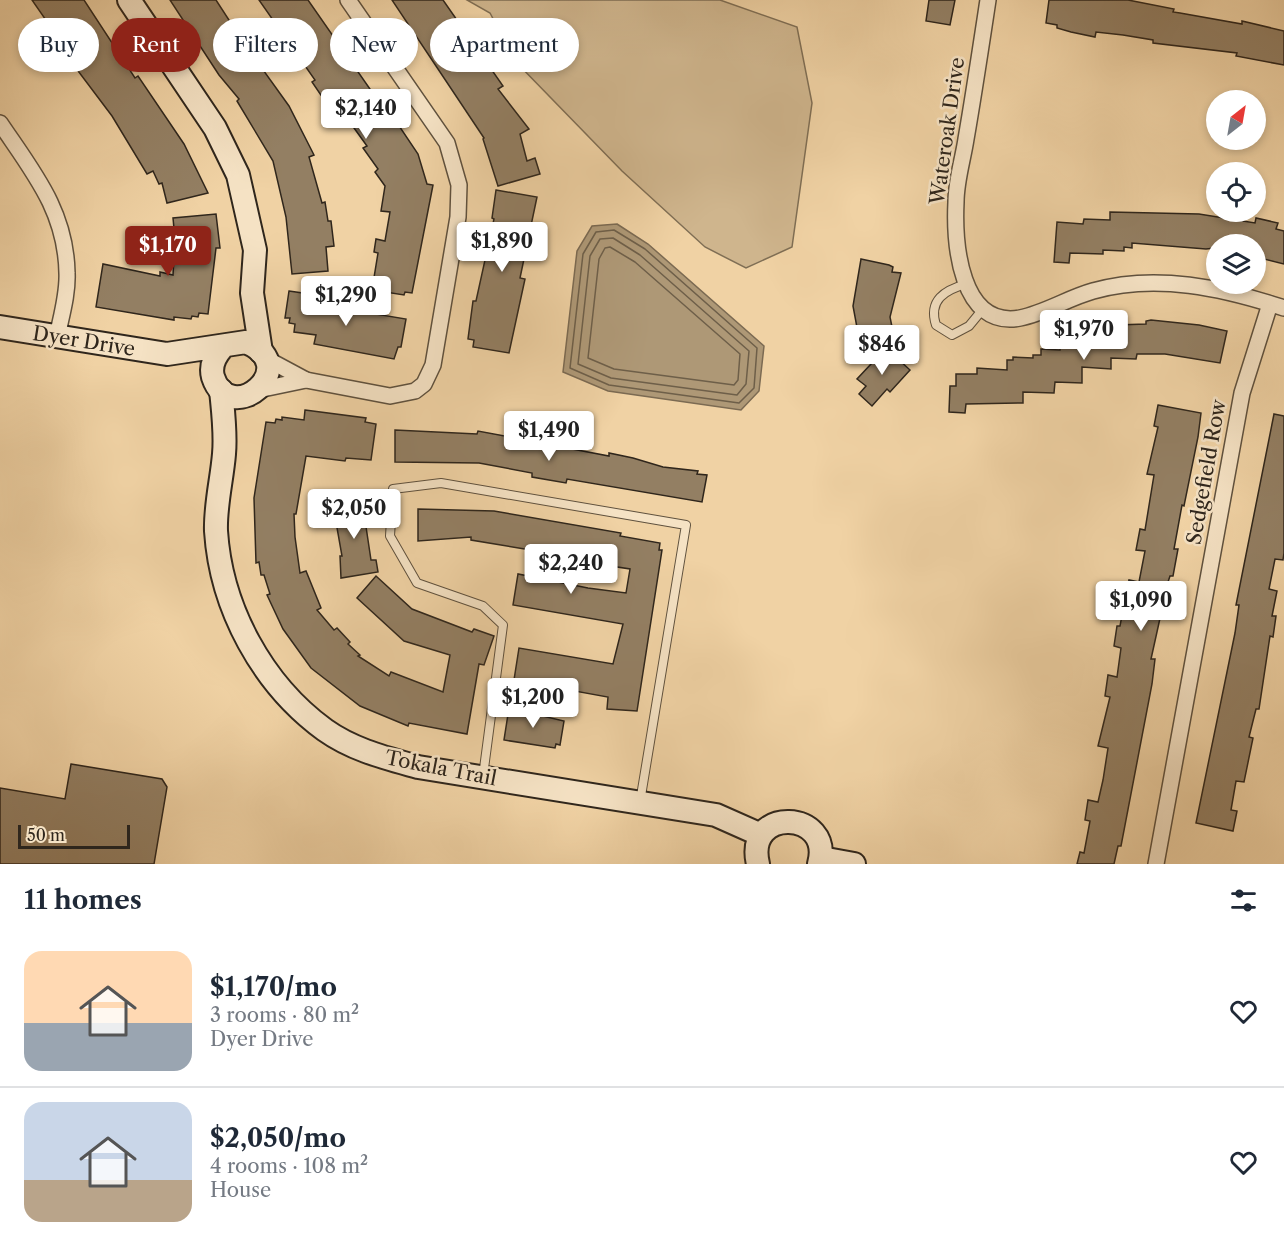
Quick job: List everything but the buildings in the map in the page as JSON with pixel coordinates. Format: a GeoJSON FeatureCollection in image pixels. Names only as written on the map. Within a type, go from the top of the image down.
{"type":"FeatureCollection","features":[{"type":"Feature","properties":{"kind":"street"},"geometry":{"type":"LineString","coordinates":[[129,0],[215,128],[238,175],[255,250],[252,293],[267,375],[252,393]]}},
{"type":"Feature","properties":{"kind":"street"},"geometry":{"type":"LineString","coordinates":[[225,346],[246,342],[263,355],[306,380],[390,396],[406,395],[424,384],[433,365],[458,217],[459,185],[455,164],[447,143],[348,0]]}},
{"type":"Feature","properties":{"kind":"street","name":"Wateroak Drive"},"geometry":{"type":"LineString","coordinates":[[983,309],[969,292],[966,284],[959,249],[956,200],[988,0]]}},
{"type":"Feature","properties":{"kind":"street"},"geometry":{"type":"LineString","coordinates":[[0,123],[48,196],[60,222],[67,275],[57,337]]}},
{"type":"Feature","properties":{"kind":"street"},"geometry":{"type":"LineString","coordinates":[[983,309],[1001,319],[1020,318],[1093,291],[1138,284],[1182,285],[1220,290],[1277,306]]}},
{"type":"Feature","properties":{"kind":"street"},"geometry":{"type":"LineString","coordinates":[[252,293],[225,346],[212,364],[218,386],[228,395],[252,393],[306,380]]}},
{"type":"Feature","properties":{"kind":"street","name":"Sedgefield Row"},"geometry":{"type":"LineString","coordinates":[[1156,864],[1242,393],[1277,306]]}},
{"type":"Feature","properties":{"kind":"street","name":"Dyer Drive"},"geometry":{"type":"LineString","coordinates":[[0,327],[167,354],[225,346]]}},
{"type":"Feature","properties":{"kind":"street","name":"Dyer Drive"},"geometry":{"type":"LineString","coordinates":[[167,354],[218,386]]}},
{"type":"Feature","properties":{"kind":"street","name":"Tokala Trail"},"geometry":{"type":"LineString","coordinates":[[218,386],[224,452],[216,530],[222,577],[237,622],[261,662],[285,692],[326,730],[370,754],[418,766],[716,815],[761,835]]}},
{"type":"Feature","properties":{"kind":"street","name":"Tokala Trail"},"geometry":{"type":"LineString","coordinates":[[224,452],[252,393]]}},
{"type":"Feature","properties":{"kind":"street"},"geometry":{"type":"LineString","coordinates":[[758,864],[757,845],[761,835],[778,822],[800,823],[816,837],[820,861],[854,864]]}},
{"type":"Feature","properties":{"kind":"lane"},"geometry":{"type":"LineString","coordinates":[[966,284],[948,289],[940,296],[933,315],[936,325],[952,335],[969,326],[983,309]]}},
{"type":"Feature","properties":{"kind":"lane"},"geometry":{"type":"LineString","coordinates":[[483,777],[503,625],[483,606],[417,583],[390,536],[393,489],[441,483],[686,525],[640,803]]}},
{"type":"Feature","properties":{"kind":"shaded area"},"geometry":{"type":"Polygon","coordinates":[[[467,0],[720,0],[797,27],[812,103],[792,247],[746,268],[705,247],[622,171],[526,72],[579,72],[579,18],[493,18],[490,13],[467,0]]]}},
{"type":"Feature","properties":{"kind":"water"},"geometry":{"type":"Polygon","coordinates":[[[617,224],[648,244],[764,346],[759,391],[741,410],[608,391],[563,372],[577,251],[592,226],[617,224]]]}}]}
